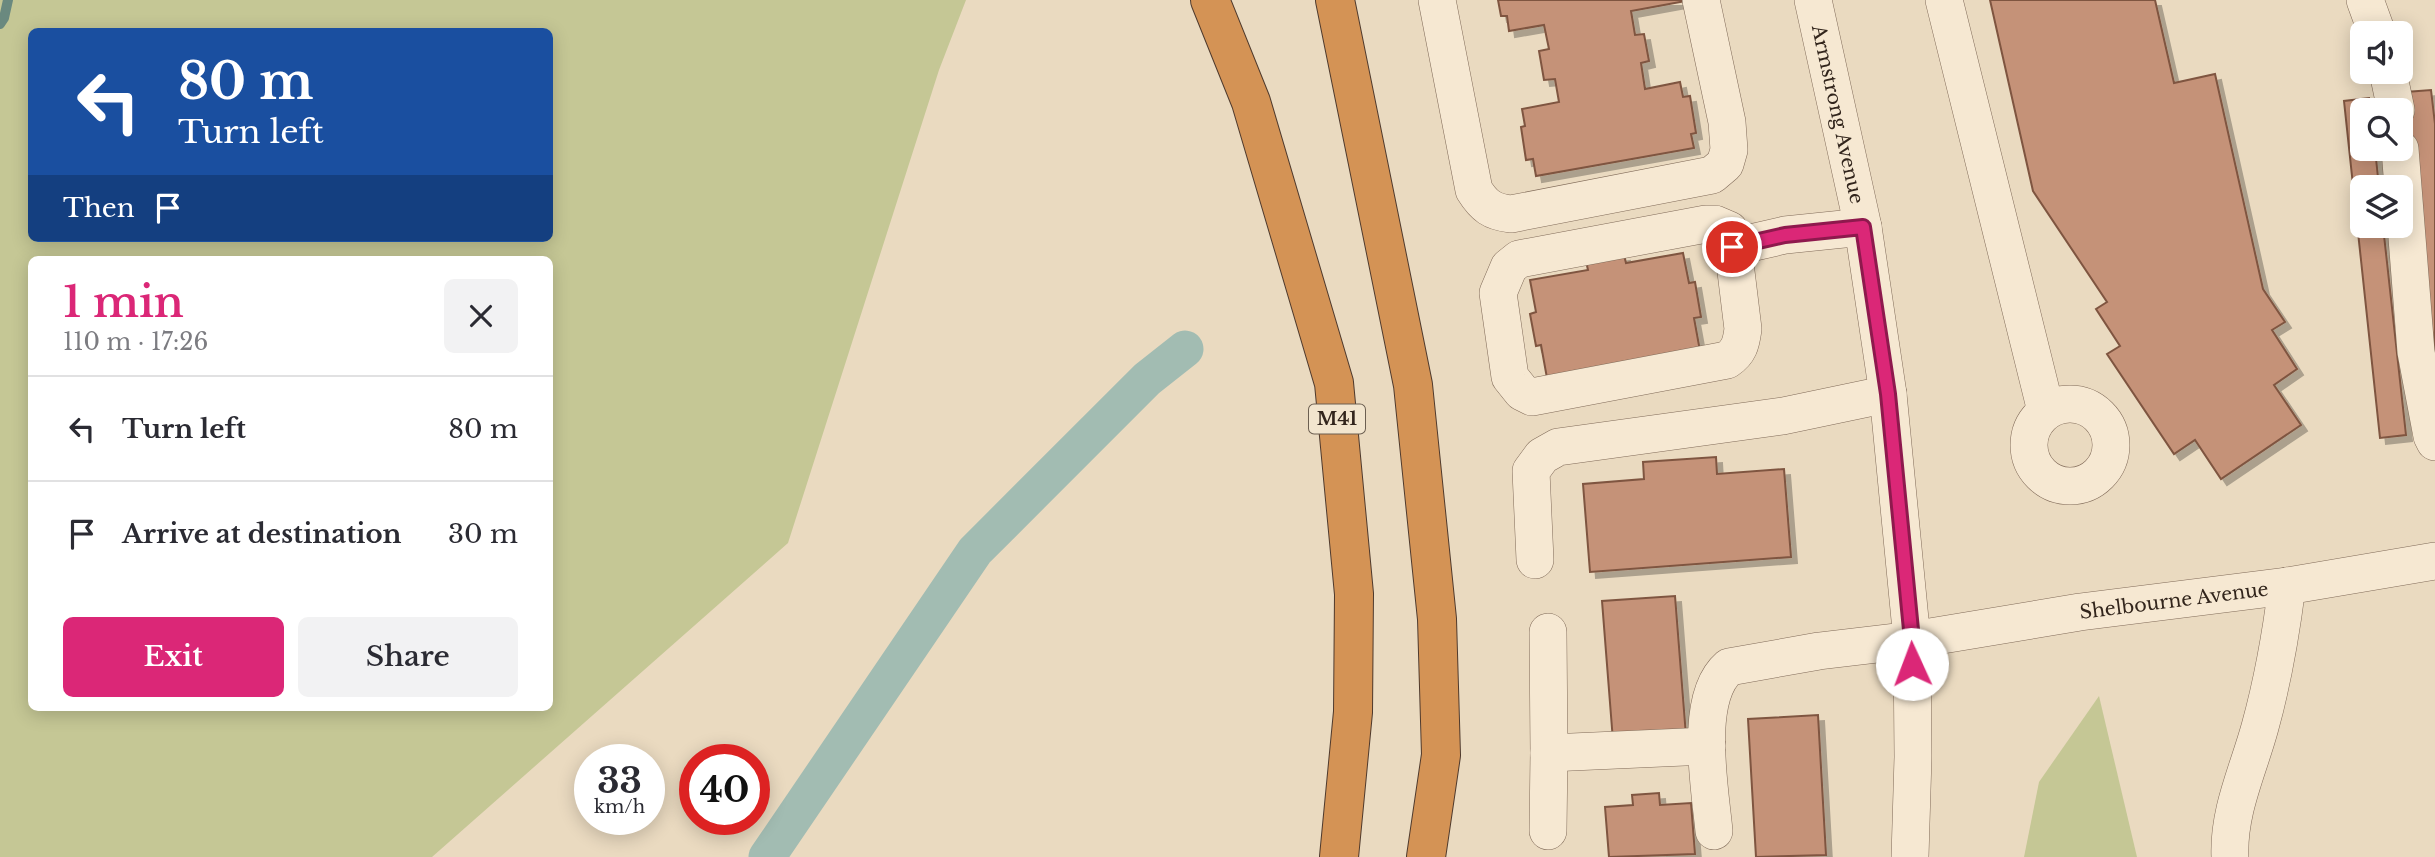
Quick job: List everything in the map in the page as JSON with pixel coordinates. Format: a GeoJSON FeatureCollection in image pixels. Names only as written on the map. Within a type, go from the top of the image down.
{"type":"FeatureCollection","features":[{"type":"Feature","properties":{"kind":"highway","name":"M41"},"geometry":{"type":"LineString","coordinates":[[1210,0],[1251,102],[1334,383],[1354,594],[1353,712],[1339,857]]}},
{"type":"Feature","properties":{"kind":"highway"},"geometry":{"type":"LineString","coordinates":[[1335,0],[1413,385],[1437,619],[1441,755],[1426,857]]}},
{"type":"Feature","properties":{"kind":"street"},"geometry":{"type":"LineString","coordinates":[[1437,0],[1474,190],[1483,204],[1496,212],[1511,214],[1712,175],[1725,164],[1729,150],[1727,122],[1701,0]]}},
{"type":"Feature","properties":{"kind":"street","name":"Armstrong Avenue"},"geometry":{"type":"LineString","coordinates":[[1813,0],[1863,227],[1888,394],[1912,640],[1910,857]]}},
{"type":"Feature","properties":{"kind":"street"},"geometry":{"type":"LineString","coordinates":[[1944,0],[2046,411]]}},
{"type":"Feature","properties":{"kind":"street"},"geometry":{"type":"LineString","coordinates":[[2365,0],[2373,21]]}},
{"type":"Feature","properties":{"kind":"street"},"geometry":{"type":"LineString","coordinates":[[2401,161],[2416,352],[2435,442]]}},
{"type":"Feature","properties":{"kind":"street"},"geometry":{"type":"LineString","coordinates":[[1706,224],[1715,224],[1728,230],[1732,247],[1743,329],[1736,354],[1727,360],[1532,397],[1522,393],[1510,377],[1498,293],[1508,267],[1519,259],[1706,224]]}},
{"type":"Feature","properties":{"kind":"street"},"geometry":{"type":"LineString","coordinates":[[1732,247],[1785,235],[1863,227]]}},
{"type":"Feature","properties":{"kind":"street"},"geometry":{"type":"LineString","coordinates":[[1535,560],[1531,471],[1542,456],[1558,447],[1783,416],[1888,394]]}},
{"type":"Feature","properties":{"kind":"street","name":"Shelbourne Avenue"},"geometry":{"type":"LineString","coordinates":[[1714,831],[1707,746],[1714,688],[1720,674],[1729,667],[2080,612],[2287,586],[2435,561]]}},
{"type":"Feature","properties":{"kind":"street"},"geometry":{"type":"LineString","coordinates":[[2230,857],[2229,836],[2235,805],[2270,688],[2278,654],[2287,586]]}},
{"type":"Feature","properties":{"kind":"street"},"geometry":{"type":"LineString","coordinates":[[1548,632],[1548,831]]}},
{"type":"Feature","properties":{"kind":"street"},"geometry":{"type":"LineString","coordinates":[[1549,753],[1707,746]]}},
{"type":"Feature","properties":{"kind":"green space"},"geometry":{"type":"Polygon","coordinates":[[[0,0],[966,0],[939,70],[788,543],[432,857],[0,857],[0,0]]]}},
{"type":"Feature","properties":{"kind":"green space"},"geometry":{"type":"Polygon","coordinates":[[[2099,696],[2137,857],[2024,857],[2039,782],[2099,696]]]}},
{"type":"Feature","properties":{"kind":"building"},"geometry":{"type":"Polygon","coordinates":[[[1498,0],[1691,0],[1631,11],[1635,35],[1644,34],[1649,61],[1641,63],[1645,89],[1680,82],[1683,97],[1690,96],[1696,133],[1691,134],[1694,148],[1536,176],[1533,159],[1526,160],[1521,127],[1525,126],[1522,109],[1559,102],[1555,79],[1544,80],[1539,51],[1549,49],[1544,25],[1509,31],[1507,16],[1501,16],[1498,0]]]}},
{"type":"Feature","properties":{"kind":"building"},"geometry":{"type":"Polygon","coordinates":[[[1990,0],[2155,0],[2174,83],[2215,74],[2263,289],[2285,322],[2272,330],[2297,369],[2274,385],[2301,425],[2221,479],[2195,440],[2174,454],[2107,354],[2120,346],[2096,309],[2107,302],[2033,191],[1990,0]]]}},
{"type":"Feature","properties":{"kind":"building"},"geometry":{"type":"Polygon","coordinates":[[[2431,90],[2435,124],[2435,358],[2413,156],[2413,98],[2407,98],[2406,92],[2431,90]]]}},
{"type":"Feature","properties":{"kind":"building"},"geometry":{"type":"Polygon","coordinates":[[[2350,100],[2350,157],[2344,101],[2350,100]]]}},
{"type":"Feature","properties":{"kind":"building"},"geometry":{"type":"Polygon","coordinates":[[[2350,161],[2376,161],[2378,175],[2352,175],[2350,161]]]}},
{"type":"Feature","properties":{"kind":"building"},"geometry":{"type":"Polygon","coordinates":[[[2359,238],[2384,238],[2406,435],[2380,438],[2359,238]]]}},
{"type":"Feature","properties":{"kind":"building"},"geometry":{"type":"Polygon","coordinates":[[[1683,253],[1689,283],[1695,282],[1701,317],[1694,318],[1700,351],[1547,378],[1541,345],[1536,346],[1530,314],[1536,312],[1530,280],[1588,270],[1586,261],[1624,255],[1626,263],[1683,253]]]}},
{"type":"Feature","properties":{"kind":"building"},"geometry":{"type":"Polygon","coordinates":[[[1716,457],[1717,474],[1784,469],[1791,557],[1590,572],[1583,484],[1644,479],[1643,462],[1716,457]]]}},
{"type":"Feature","properties":{"kind":"building"},"geometry":{"type":"Polygon","coordinates":[[[1675,596],[1686,736],[1613,741],[1602,601],[1675,596]]]}},
{"type":"Feature","properties":{"kind":"building"},"geometry":{"type":"Polygon","coordinates":[[[1818,715],[1826,855],[1756,857],[1748,719],[1818,715]]]}},
{"type":"Feature","properties":{"kind":"building"},"geometry":{"type":"Polygon","coordinates":[[[1659,793],[1660,805],[1691,803],[1695,854],[1609,857],[1605,807],[1633,805],[1632,795],[1659,793]]]}},
{"type":"Feature","properties":{"kind":"waterway"},"geometry":{"type":"LineString","coordinates":[[0,24],[8,0]]}},
{"type":"Feature","properties":{"kind":"waterway"},"geometry":{"type":"LineString","coordinates":[[767,857],[975,551],[1147,379],[1185,349]]}},
{"type":"Feature","properties":{"kind":"route"},"geometry":{"type":"LineString","coordinates":[[1732,247],[1785,235],[1863,227],[1888,394],[1912,640],[1912,664]]}}]}
